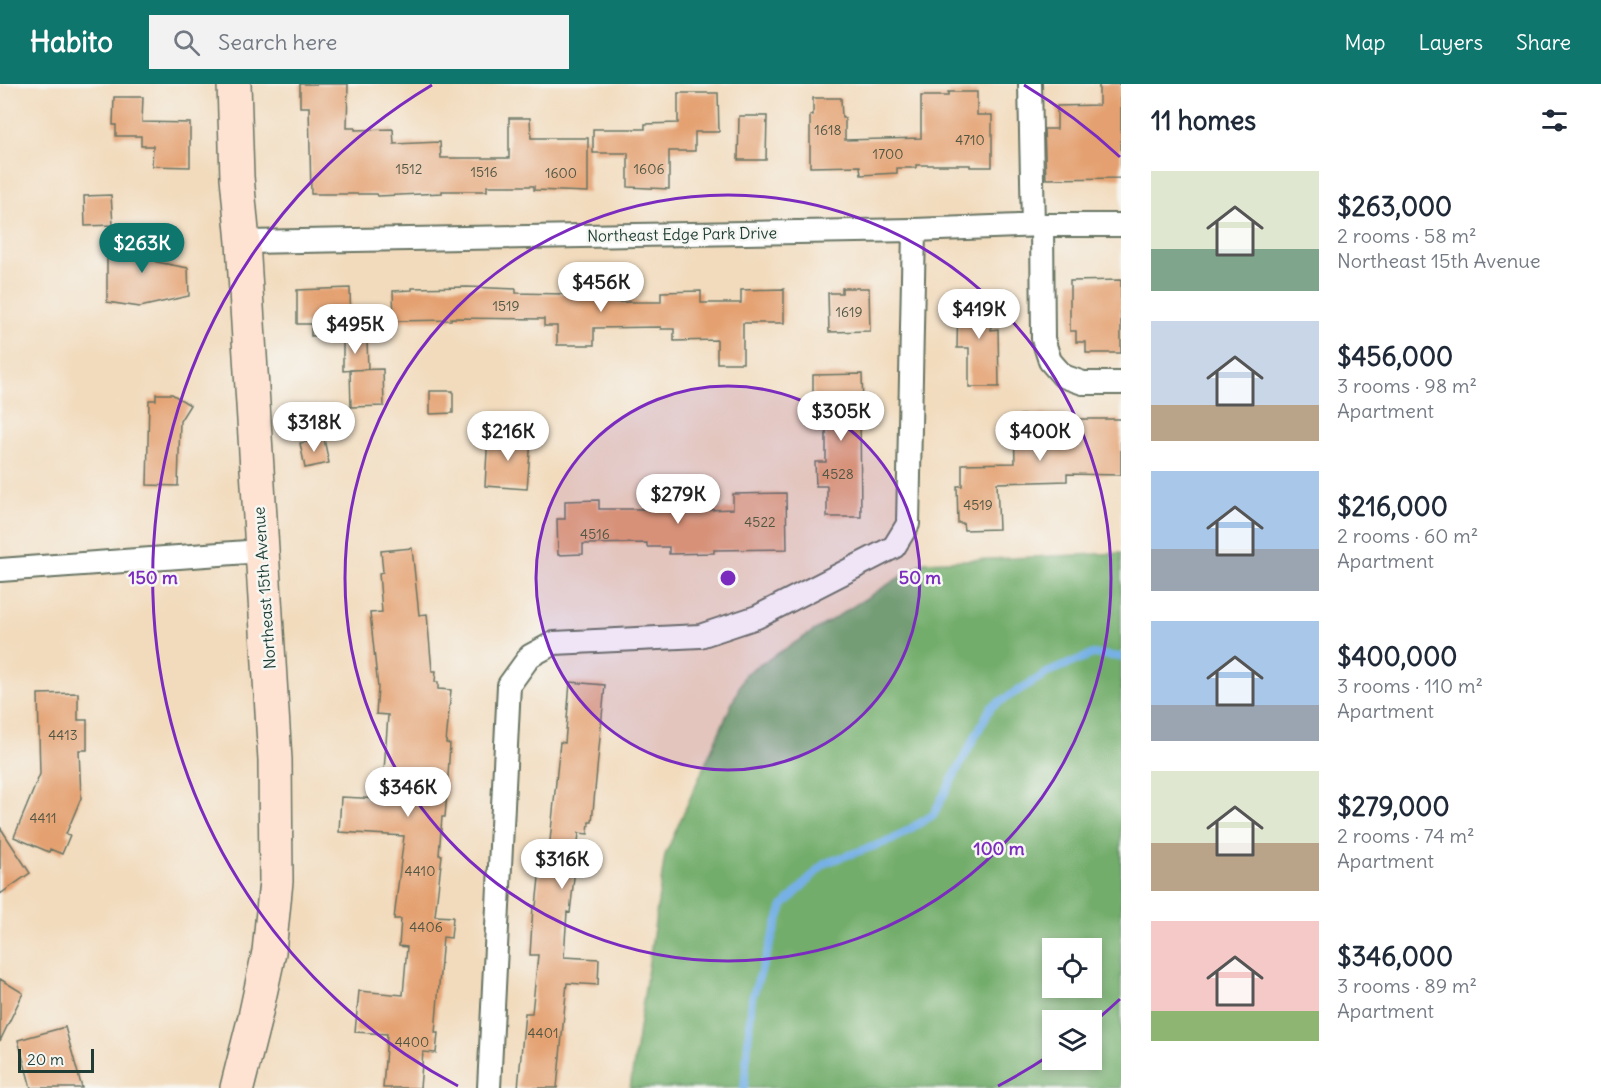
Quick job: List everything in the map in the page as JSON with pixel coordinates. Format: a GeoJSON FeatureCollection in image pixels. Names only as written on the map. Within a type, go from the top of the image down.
{"type":"FeatureCollection","features":[{"type":"Feature","properties":{"kind":"street","name":"Northeast 15th Avenue"},"geometry":{"type":"LineString","coordinates":[[234,84],[237,177],[275,760],[276,880],[269,952],[237,1088]]}},
{"type":"Feature","properties":{"kind":"street"},"geometry":{"type":"LineString","coordinates":[[1030,84],[1043,339],[1050,361],[1063,376],[1083,382],[1121,383]]}},
{"type":"Feature","properties":{"kind":"street","name":"Northeast Edge Park Drive"},"geometry":{"type":"LineString","coordinates":[[243,242],[1121,225]]}},
{"type":"Feature","properties":{"kind":"street"},"geometry":{"type":"LineString","coordinates":[[489,1088],[509,685],[530,656],[554,643],[700,636],[757,617],[894,547],[908,524],[914,230]]}},
{"type":"Feature","properties":{"kind":"street"},"geometry":{"type":"LineString","coordinates":[[0,570],[261,551]]}},
{"type":"Feature","properties":{"kind":"green space"},"geometry":{"type":"Polygon","coordinates":[[[1121,553],[1121,1088],[630,1088],[665,855],[745,674],[924,562],[1121,553]]]}},
{"type":"Feature","properties":{"kind":"building"},"geometry":{"type":"Polygon","coordinates":[[[300,84],[348,84],[347,128],[355,128],[355,130],[393,129],[394,144],[440,142],[441,158],[509,158],[509,118],[530,118],[531,138],[588,138],[588,192],[534,190],[534,186],[487,186],[487,191],[442,191],[442,193],[378,196],[377,194],[311,194],[309,107],[300,107],[300,84]]]}},
{"type":"Feature","properties":{"kind":"building"},"geometry":{"type":"Polygon","coordinates":[[[1099,84],[1121,84],[1121,178],[1046,179],[1044,129],[1057,129],[1057,106],[1099,105],[1099,84]]]}},
{"type":"Feature","properties":{"kind":"building"},"geometry":{"type":"Polygon","coordinates":[[[948,92],[977,92],[977,115],[992,115],[992,167],[916,165],[916,168],[897,168],[897,173],[861,175],[860,166],[810,167],[810,115],[813,115],[813,98],[841,98],[842,118],[845,118],[845,140],[921,138],[921,96],[948,96],[948,92]]]}},
{"type":"Feature","properties":{"kind":"building"},"geometry":{"type":"Polygon","coordinates":[[[678,93],[718,93],[719,132],[695,132],[695,151],[669,151],[669,189],[628,187],[628,153],[593,153],[593,129],[645,129],[645,124],[678,123],[678,93]]]}},
{"type":"Feature","properties":{"kind":"building"},"geometry":{"type":"Polygon","coordinates":[[[114,97],[143,97],[142,122],[190,123],[190,167],[152,166],[153,146],[141,146],[141,136],[116,136],[116,125],[113,125],[114,97]]]}},
{"type":"Feature","properties":{"kind":"building"},"geometry":{"type":"Polygon","coordinates":[[[739,116],[767,116],[766,160],[738,160],[739,116]]]}},
{"type":"Feature","properties":{"kind":"building"},"geometry":{"type":"Polygon","coordinates":[[[111,195],[113,225],[85,226],[84,196],[111,195]]]}},
{"type":"Feature","properties":{"kind":"building"},"geometry":{"type":"Polygon","coordinates":[[[140,236],[156,241],[156,262],[188,268],[189,296],[140,307],[107,302],[107,240],[140,236]]]}},
{"type":"Feature","properties":{"kind":"building"},"geometry":{"type":"Polygon","coordinates":[[[1121,280],[1121,353],[1086,353],[1086,342],[1076,342],[1076,331],[1070,331],[1070,281],[1121,280]]]}},
{"type":"Feature","properties":{"kind":"building"},"geometry":{"type":"Polygon","coordinates":[[[350,288],[351,334],[311,336],[311,324],[297,324],[297,290],[350,288]]]}},
{"type":"Feature","properties":{"kind":"building"},"geometry":{"type":"Polygon","coordinates":[[[412,288],[516,289],[516,293],[601,292],[601,302],[661,302],[661,292],[701,291],[701,303],[741,303],[741,290],[784,289],[784,323],[743,323],[743,363],[717,363],[717,340],[674,341],[674,329],[661,329],[661,327],[594,328],[594,345],[557,345],[557,326],[544,326],[544,319],[451,318],[451,320],[394,321],[393,291],[412,290],[412,288]]]}},
{"type":"Feature","properties":{"kind":"building"},"geometry":{"type":"Polygon","coordinates":[[[842,288],[869,288],[870,331],[829,332],[828,293],[842,293],[842,288]]]}},
{"type":"Feature","properties":{"kind":"building"},"geometry":{"type":"Polygon","coordinates":[[[990,294],[991,330],[998,329],[999,387],[969,387],[969,348],[957,348],[958,295],[990,294]]]}},
{"type":"Feature","properties":{"kind":"building"},"geometry":{"type":"Polygon","coordinates":[[[343,340],[367,340],[368,369],[343,371],[343,340]]]}},
{"type":"Feature","properties":{"kind":"building"},"geometry":{"type":"Polygon","coordinates":[[[383,369],[384,406],[351,407],[350,370],[383,369]]]}},
{"type":"Feature","properties":{"kind":"building"},"geometry":{"type":"Polygon","coordinates":[[[862,374],[861,517],[827,517],[827,486],[816,486],[815,462],[826,462],[826,407],[813,408],[813,375],[862,374]]]}},
{"type":"Feature","properties":{"kind":"building"},"geometry":{"type":"Polygon","coordinates":[[[430,391],[453,391],[453,413],[430,414],[430,391]]]}},
{"type":"Feature","properties":{"kind":"building"},"geometry":{"type":"Polygon","coordinates":[[[156,394],[172,394],[190,405],[180,421],[178,486],[147,485],[149,400],[156,400],[156,394]]]}},
{"type":"Feature","properties":{"kind":"building"},"geometry":{"type":"Polygon","coordinates":[[[1065,414],[1065,419],[1121,419],[1121,475],[1067,474],[1067,481],[997,483],[999,529],[964,530],[963,523],[958,523],[957,486],[962,486],[962,464],[1015,463],[1014,427],[1020,427],[1020,415],[1065,414]]]}},
{"type":"Feature","properties":{"kind":"building"},"geometry":{"type":"Polygon","coordinates":[[[488,434],[518,436],[518,439],[531,440],[527,489],[485,486],[488,434]]]}},
{"type":"Feature","properties":{"kind":"building"},"geometry":{"type":"Polygon","coordinates":[[[324,439],[329,463],[305,468],[300,443],[324,439]]]}},
{"type":"Feature","properties":{"kind":"building"},"geometry":{"type":"Polygon","coordinates":[[[786,493],[787,549],[714,550],[714,553],[669,554],[669,547],[647,547],[647,543],[583,544],[583,554],[558,555],[557,519],[565,519],[565,501],[599,500],[599,509],[646,509],[646,497],[682,496],[682,511],[733,509],[733,494],[786,493]]]}},
{"type":"Feature","properties":{"kind":"building"},"geometry":{"type":"Polygon","coordinates":[[[412,548],[419,615],[427,614],[432,671],[436,671],[435,682],[438,682],[438,689],[451,690],[446,743],[450,744],[447,793],[445,817],[442,817],[439,855],[442,855],[435,916],[453,917],[451,938],[443,937],[435,1033],[438,1033],[436,1053],[423,1052],[420,1088],[383,1088],[387,1034],[355,1032],[359,991],[403,995],[407,947],[399,946],[401,919],[394,919],[404,836],[339,832],[341,797],[382,799],[388,715],[376,714],[378,688],[370,613],[382,612],[379,573],[383,572],[381,551],[412,548]]]}},
{"type":"Feature","properties":{"kind":"building"},"geometry":{"type":"Polygon","coordinates":[[[570,682],[605,685],[592,822],[589,822],[588,834],[579,833],[570,913],[567,912],[564,957],[599,959],[598,985],[567,983],[557,1088],[518,1088],[525,1013],[532,1013],[538,955],[530,955],[533,906],[536,906],[542,850],[549,851],[560,742],[565,743],[570,682]]]}},
{"type":"Feature","properties":{"kind":"building"},"geometry":{"type":"Polygon","coordinates":[[[78,693],[78,720],[87,720],[87,750],[79,750],[81,798],[66,834],[70,835],[62,854],[50,849],[49,852],[14,837],[40,774],[38,694],[78,693]]]}},
{"type":"Feature","properties":{"kind":"building"},"geometry":{"type":"Polygon","coordinates":[[[0,827],[30,873],[0,894],[0,827]]]}},
{"type":"Feature","properties":{"kind":"building"},"geometry":{"type":"Polygon","coordinates":[[[0,979],[23,993],[0,1041],[0,979]]]}},
{"type":"Feature","properties":{"kind":"building"},"geometry":{"type":"Polygon","coordinates":[[[65,1027],[82,1088],[31,1088],[18,1040],[65,1027]]]}},
{"type":"Feature","properties":{"kind":"waterway"},"geometry":{"type":"LineString","coordinates":[[744,1088],[752,998],[783,906],[825,863],[892,840],[933,815],[991,707],[1049,672],[1093,654],[1121,657]]}}]}
